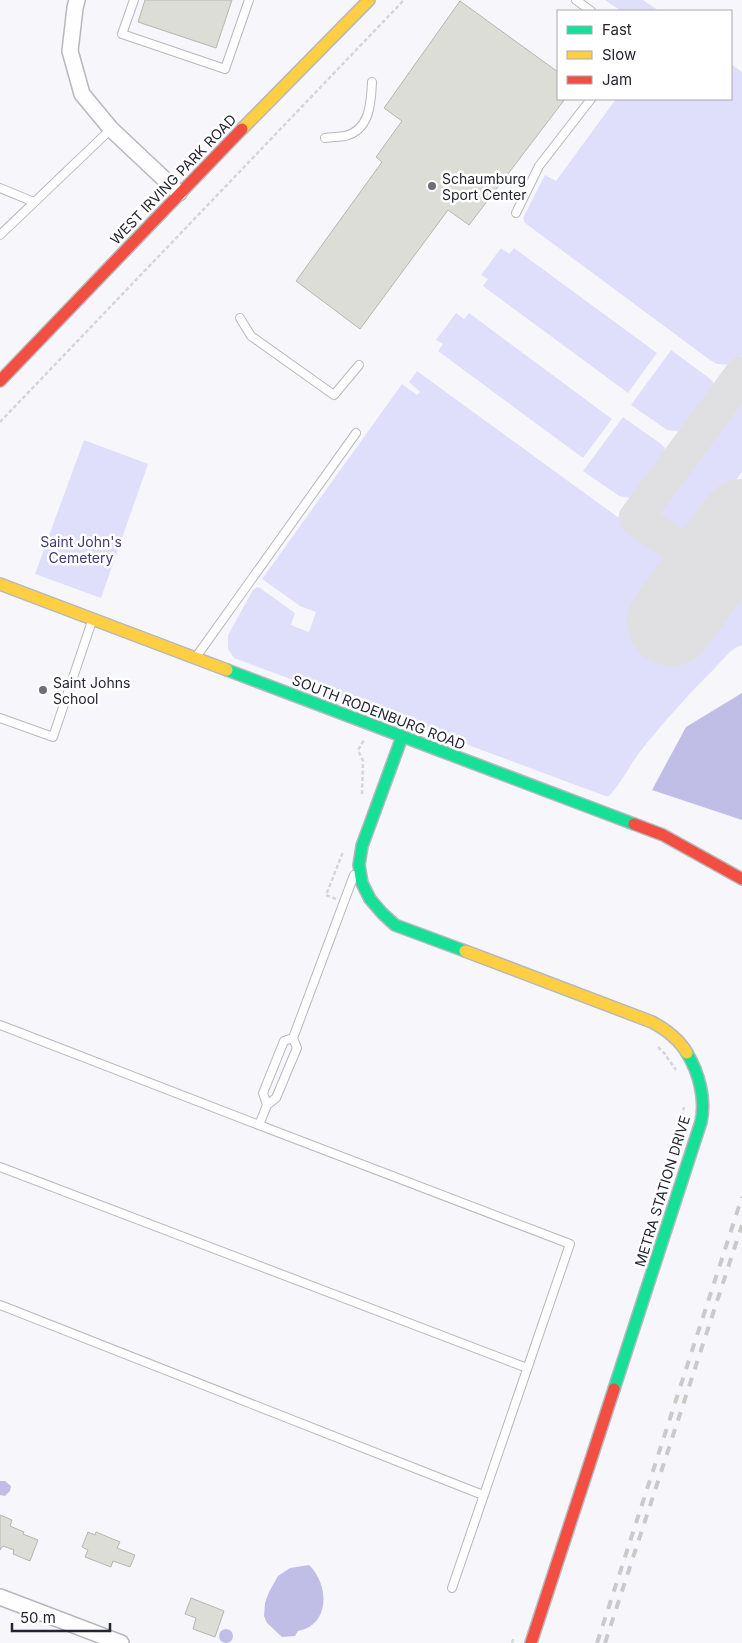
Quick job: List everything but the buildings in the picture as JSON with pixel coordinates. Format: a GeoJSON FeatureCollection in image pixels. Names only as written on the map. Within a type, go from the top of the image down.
{"type":"FeatureCollection","features":[{"type":"Feature","properties":{"kind":"street"},"geometry":{"type":"LineString","coordinates":[[77,0],[74,8],[70,51],[82,94],[111,129],[179,193]]}},
{"type":"Feature","properties":{"kind":"street","name":"WEST IRVING PARK ROAD"},"geometry":{"type":"LineString","coordinates":[[0,381],[179,193],[369,0]]}},
{"type":"Feature","properties":{"kind":"street","name":"SOUTH RODENBURG ROAD"},"geometry":{"type":"LineString","coordinates":[[0,584],[663,835],[742,879]]}},
{"type":"Feature","properties":{"kind":"street","name":"METRA STATION DRIVE"},"geometry":{"type":"LineString","coordinates":[[402,736],[362,846],[359,864],[362,883],[371,901],[395,925],[652,1022],[669,1032],[683,1046],[694,1064],[702,1103],[702,1116],[695,1142],[530,1643]]}},
{"type":"Feature","properties":{"kind":"street"},"geometry":{"type":"LineString","coordinates":[[0,1597],[121,1643]]}},
{"type":"Feature","properties":{"kind":"lane"},"geometry":{"type":"LineString","coordinates":[[134,0],[122,34],[225,69],[249,0]]}},
{"type":"Feature","properties":{"kind":"lane"},"geometry":{"type":"LineString","coordinates":[[576,0],[590,10]]}},
{"type":"Feature","properties":{"kind":"lane"},"geometry":{"type":"LineString","coordinates":[[325,138],[346,136],[356,131],[370,109],[372,82]]}},
{"type":"Feature","properties":{"kind":"lane"},"geometry":{"type":"LineString","coordinates":[[516,213],[540,166],[590,100]]}},
{"type":"Feature","properties":{"kind":"lane"},"geometry":{"type":"LineString","coordinates":[[0,235],[111,129]]}},
{"type":"Feature","properties":{"kind":"lane"},"geometry":{"type":"LineString","coordinates":[[0,188],[34,202]]}},
{"type":"Feature","properties":{"kind":"lane"},"geometry":{"type":"LineString","coordinates":[[240,318],[251,336],[334,395],[359,365]]}},
{"type":"Feature","properties":{"kind":"lane"},"geometry":{"type":"LineString","coordinates":[[195,658],[356,433]]}},
{"type":"Feature","properties":{"kind":"lane"},"geometry":{"type":"LineString","coordinates":[[0,718],[53,737],[92,619]]}},
{"type":"Feature","properties":{"kind":"lane"},"geometry":{"type":"LineString","coordinates":[[259,1124],[267,1106],[276,1098],[296,1048],[293,1038],[359,864]]}},
{"type":"Feature","properties":{"kind":"lane"},"geometry":{"type":"LineString","coordinates":[[0,1025],[570,1244],[452,1588]]}},
{"type":"Feature","properties":{"kind":"lane"},"geometry":{"type":"LineString","coordinates":[[267,1106],[263,1093],[284,1041],[293,1038]]}},
{"type":"Feature","properties":{"kind":"lane"},"geometry":{"type":"LineString","coordinates":[[0,1167],[527,1368]]}},
{"type":"Feature","properties":{"kind":"lane"},"geometry":{"type":"LineString","coordinates":[[0,1305],[482,1496]]}},
{"type":"Feature","properties":{"kind":"path"},"geometry":{"type":"LineString","coordinates":[[0,422],[404,0]]}},
{"type":"Feature","properties":{"kind":"path"},"geometry":{"type":"LineString","coordinates":[[361,798],[364,776],[363,761],[358,750],[362,745]]}},
{"type":"Feature","properties":{"kind":"path"},"geometry":{"type":"LineString","coordinates":[[332,898],[326,895],[345,844]]}},
{"type":"Feature","properties":{"kind":"path"},"geometry":{"type":"LineString","coordinates":[[657,1046],[664,1053],[679,1077]]}},
{"type":"Feature","properties":{"kind":"path"},"geometry":{"type":"LineString","coordinates":[[681,1125],[684,1099]]}},
{"type":"Feature","properties":{"kind":"path"},"geometry":{"type":"LineString","coordinates":[[512,1643],[514,1636]]}},
{"type":"Feature","properties":{"kind":"green space"},"geometry":{"type":"Polygon","coordinates":[[[605,0],[643,0],[658,10],[620,10],[605,0]]]}},
{"type":"Feature","properties":{"kind":"green space"},"geometry":{"type":"Polygon","coordinates":[[[732,65],[742,72],[742,356],[731,365],[717,364],[710,360],[525,223],[523,218],[545,175],[556,181],[615,100],[732,100],[732,65]]]}},
{"type":"Feature","properties":{"kind":"green space"},"geometry":{"type":"Polygon","coordinates":[[[501,248],[509,254],[514,248],[657,353],[628,393],[483,286],[488,279],[481,275],[501,248]]]}},
{"type":"Feature","properties":{"kind":"green space"},"geometry":{"type":"Polygon","coordinates":[[[456,313],[464,319],[469,313],[612,419],[583,458],[438,351],[443,344],[436,340],[456,313]]]}},
{"type":"Feature","properties":{"kind":"green space"},"geometry":{"type":"Polygon","coordinates":[[[671,350],[713,382],[711,395],[684,432],[667,430],[631,405],[671,350]]]}},
{"type":"Feature","properties":{"kind":"green space"},"geometry":{"type":"Polygon","coordinates":[[[417,371],[678,561],[643,609],[691,644],[742,575],[742,645],[726,656],[675,710],[639,753],[608,797],[234,658],[228,649],[228,635],[253,590],[257,587],[295,613],[291,625],[309,632],[316,612],[300,606],[262,579],[402,384],[417,395],[420,392],[409,382],[417,371]]]}},
{"type":"Feature","properties":{"kind":"green space"},"geometry":{"type":"Polygon","coordinates":[[[742,394],[742,472],[700,528],[683,532],[675,530],[663,522],[660,517],[659,508],[742,394]]]}},
{"type":"Feature","properties":{"kind":"green space"},"geometry":{"type":"Polygon","coordinates":[[[623,417],[665,448],[663,462],[636,499],[619,496],[583,471],[623,417]]]}},
{"type":"Feature","properties":{"kind":"green space","name":"Saint John's Cemetery"},"geometry":{"type":"Polygon","coordinates":[[[84,440],[148,464],[101,598],[35,574],[84,440]]]}},
{"type":"Feature","properties":{"kind":"shaded area"},"geometry":{"type":"Polygon","coordinates":[[[742,693],[742,820],[652,790],[686,727],[742,693]]]}},
{"type":"Feature","properties":{"kind":"shaded area"},"geometry":{"type":"Polygon","coordinates":[[[0,1481],[5,1481],[11,1486],[10,1491],[5,1496],[0,1495],[0,1481]]]}},
{"type":"Feature","properties":{"kind":"shaded area"},"geometry":{"type":"Polygon","coordinates":[[[309,1565],[316,1573],[323,1593],[321,1612],[316,1621],[309,1627],[298,1631],[295,1636],[282,1637],[267,1623],[264,1616],[265,1603],[269,1592],[278,1576],[290,1568],[309,1565]]]}},
{"type":"Feature","properties":{"kind":"shaded area"},"geometry":{"type":"Polygon","coordinates":[[[226,1629],[231,1631],[233,1636],[231,1641],[226,1643],[221,1641],[219,1636],[221,1631],[226,1629]]]}},
{"type":"Feature","properties":{"kind":"taxiway"},"geometry":{"type":"LineString","coordinates":[[709,569],[636,518],[742,374]]}},
{"type":"Feature","properties":{"kind":"runway"},"geometry":{"type":"LineString","coordinates":[[671,622],[742,523]]}},
{"type":"Feature","properties":{"kind":"railway"},"geometry":{"type":"LineString","coordinates":[[597,1643],[742,1197]]}},
{"type":"Feature","properties":{"kind":"railway"},"geometry":{"type":"LineString","coordinates":[[605,1643],[742,1225]]}},
{"type":"Feature","properties":{"kind":"traffic: fast"},"geometry":{"type":"LineString","coordinates":[[227,670],[634,824]]}},
{"type":"Feature","properties":{"kind":"traffic: fast"},"geometry":{"type":"LineString","coordinates":[[402,737],[362,846],[359,865],[362,883],[370,899],[395,925],[465,951]]}},
{"type":"Feature","properties":{"kind":"traffic: fast"},"geometry":{"type":"LineString","coordinates":[[614,1389],[701,1122],[702,1095],[695,1069],[687,1053]]}},
{"type":"Feature","properties":{"kind":"traffic: slow"},"geometry":{"type":"LineString","coordinates":[[242,129],[369,0]]}},
{"type":"Feature","properties":{"kind":"traffic: slow"},"geometry":{"type":"LineString","coordinates":[[0,584],[227,670]]}},
{"type":"Feature","properties":{"kind":"traffic: slow"},"geometry":{"type":"LineString","coordinates":[[465,951],[652,1022],[672,1035],[687,1053]]}},
{"type":"Feature","properties":{"kind":"traffic: jam"},"geometry":{"type":"LineString","coordinates":[[0,381],[242,129]]}},
{"type":"Feature","properties":{"kind":"traffic: jam"},"geometry":{"type":"LineString","coordinates":[[634,824],[663,835],[742,879]]}},
{"type":"Feature","properties":{"kind":"traffic: jam"},"geometry":{"type":"LineString","coordinates":[[531,1643],[614,1389]]}},
{"type":"Feature","properties":{"kind":"place","name":"Schaumburg Sport Center"},"geometry":{"type":"Point","coordinates":[432,186]}},
{"type":"Feature","properties":{"kind":"place","name":"Saint Johns School"},"geometry":{"type":"Point","coordinates":[43,690]}}]}
